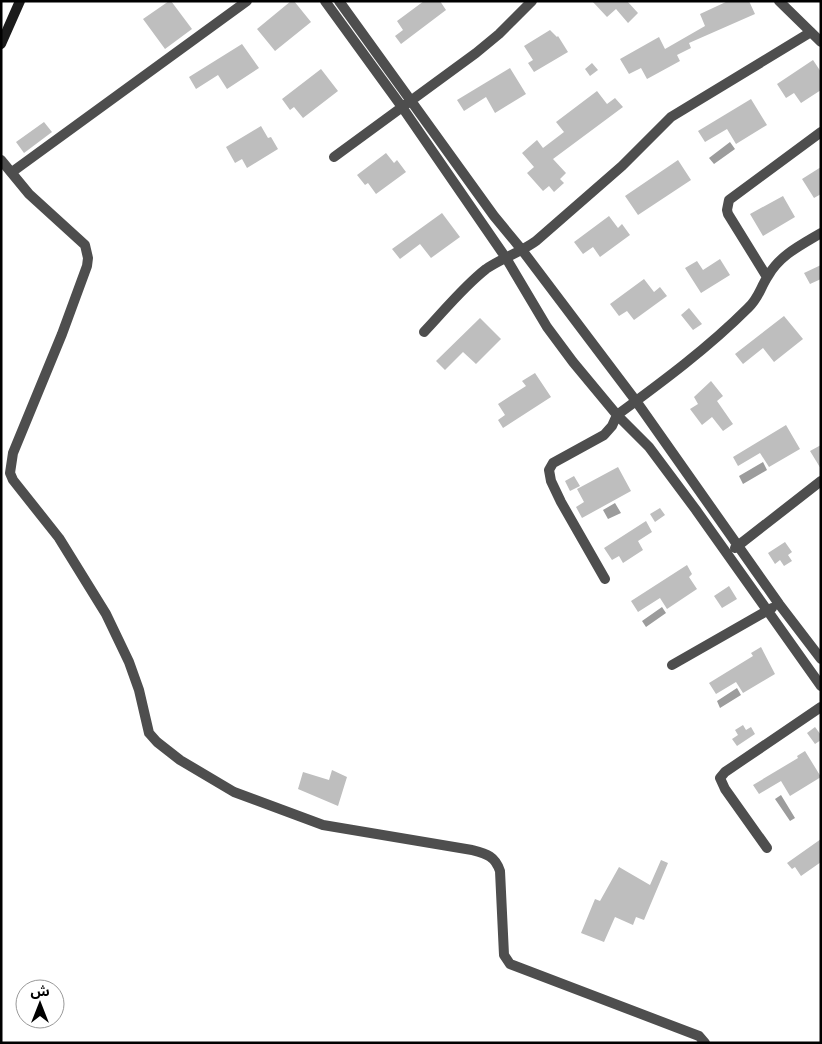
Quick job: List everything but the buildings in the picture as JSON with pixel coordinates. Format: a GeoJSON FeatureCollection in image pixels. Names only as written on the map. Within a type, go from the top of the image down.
{"type":"FeatureCollection","features":[{"type":"Feature","properties":{"kind":"main road"},"geometry":{"type":"LineString","coordinates":[[1,44],[20,1]]}},
{"type":"Feature","properties":{"kind":"street"},"geometry":{"type":"LineString","coordinates":[[12,172],[247,1]]}},
{"type":"Feature","properties":{"kind":"street"},"geometry":{"type":"LineString","coordinates":[[325,1],[402,107],[506,258],[547,327],[617,415],[649,447],[821,686]]}},
{"type":"Feature","properties":{"kind":"street"},"geometry":{"type":"LineString","coordinates":[[339,1],[494,216],[522,250],[636,401],[779,604],[821,659]]}},
{"type":"Feature","properties":{"kind":"street"},"geometry":{"type":"LineString","coordinates":[[334,157],[499,34],[532,1]]}},
{"type":"Feature","properties":{"kind":"street"},"geometry":{"type":"LineString","coordinates":[[779,1],[821,42]]}},
{"type":"Feature","properties":{"kind":"street"},"geometry":{"type":"LineString","coordinates":[[424,332],[457,296],[487,268],[536,241],[622,166],[671,117],[811,32]]}},
{"type":"Feature","properties":{"kind":"street"},"geometry":{"type":"LineString","coordinates":[[767,277],[728,214],[729,200],[821,132]]}},
{"type":"Feature","properties":{"kind":"street"},"geometry":{"type":"LineString","coordinates":[[1,160],[29,194],[85,245],[88,258],[62,334],[13,453],[10,473],[13,480],[59,538],[106,614],[139,690],[149,733],[156,742],[180,760],[234,792],[323,825],[472,850],[490,855],[500,871],[504,955],[510,964],[699,1036],[705,1043]]}},
{"type":"Feature","properties":{"kind":"street"},"geometry":{"type":"LineString","coordinates":[[605,579],[551,481],[549,470],[552,463],[604,435],[612,426],[617,415],[733,323],[760,294],[767,277],[786,254],[821,233]]}},
{"type":"Feature","properties":{"kind":"street"},"geometry":{"type":"LineString","coordinates":[[727,554],[821,481]]}},
{"type":"Feature","properties":{"kind":"street"},"geometry":{"type":"LineString","coordinates":[[672,665],[779,604]]}},
{"type":"Feature","properties":{"kind":"street"},"geometry":{"type":"LineString","coordinates":[[767,848],[730,796],[720,778],[731,767],[821,706]]}},
{"type":"Feature","properties":{"kind":"shaded area"},"geometry":{"type":"Polygon","coordinates":[[[730,142],[735,149],[714,164],[709,158],[730,142]]]}},
{"type":"Feature","properties":{"kind":"shaded area"},"geometry":{"type":"Polygon","coordinates":[[[763,462],[767,470],[743,484],[739,476],[763,462]]]}},
{"type":"Feature","properties":{"kind":"shaded area"},"geometry":{"type":"Polygon","coordinates":[[[615,503],[621,513],[608,519],[603,510],[615,503]]]}},
{"type":"Feature","properties":{"kind":"shaded area"},"geometry":{"type":"Polygon","coordinates":[[[662,607],[666,613],[646,627],[642,621],[662,607]]]}},
{"type":"Feature","properties":{"kind":"shaded area"},"geometry":{"type":"Polygon","coordinates":[[[737,688],[741,695],[720,708],[717,701],[737,688]]]}},
{"type":"Feature","properties":{"kind":"shaded area"},"geometry":{"type":"Polygon","coordinates":[[[781,795],[795,818],[790,821],[775,799],[781,795]]]}}]}
